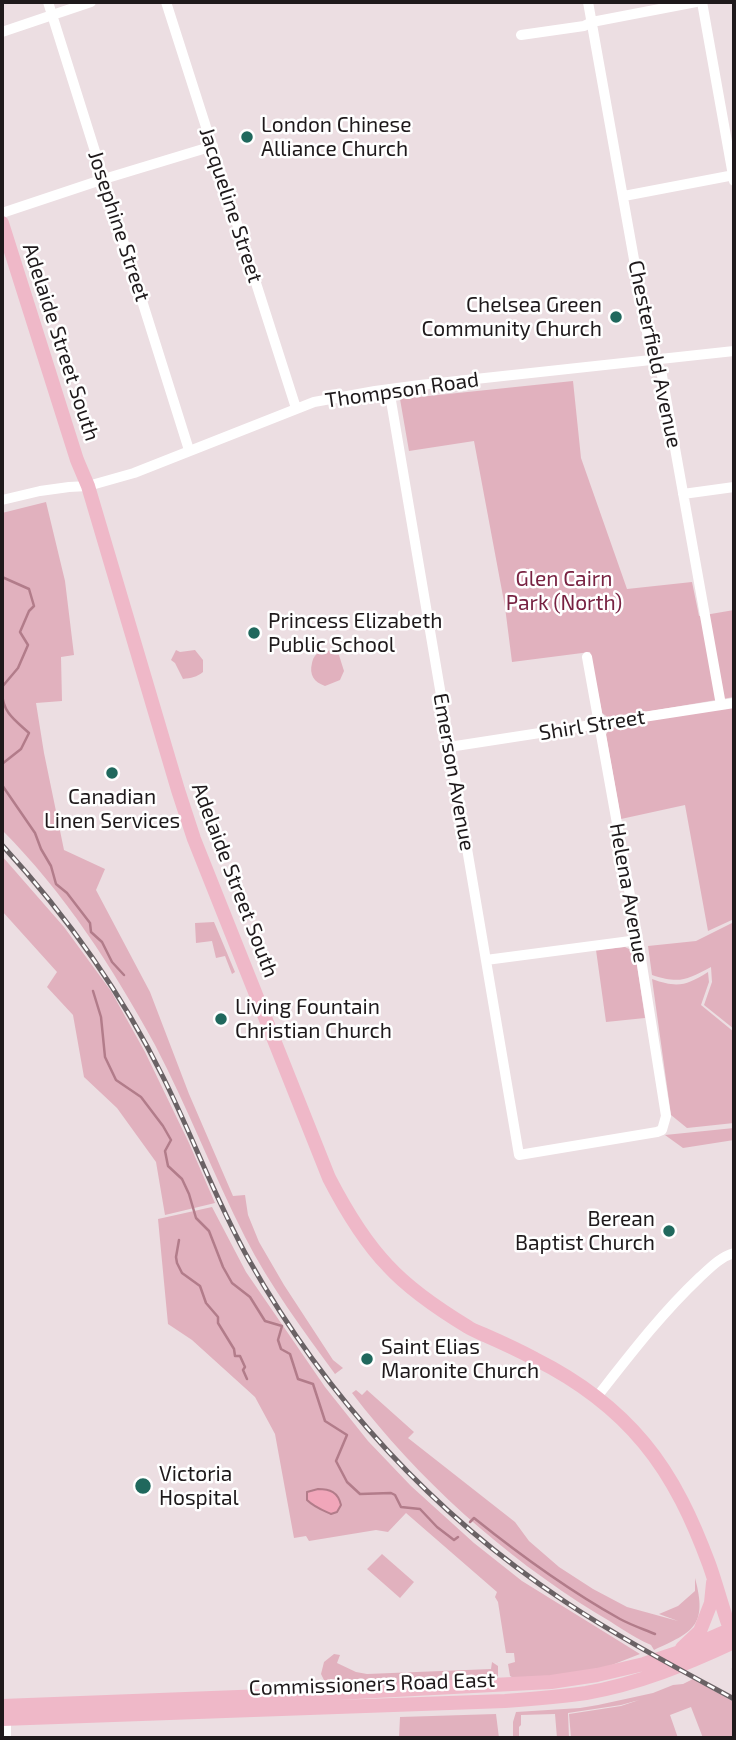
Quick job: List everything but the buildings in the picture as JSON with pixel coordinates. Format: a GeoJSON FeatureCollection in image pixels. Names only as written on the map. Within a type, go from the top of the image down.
{"type":"FeatureCollection","features":[{"type":"Feature","properties":{"kind":"main road","name":"Adelaide Street South"},"geometry":{"type":"LineString","coordinates":[[2,223],[77,460],[88,486],[161,738],[194,839],[329,1178],[345,1210],[388,1266],[431,1302],[470,1329],[567,1377],[618,1415],[637,1435],[664,1469],[686,1507],[733,1635]]}},
{"type":"Feature","properties":{"kind":"main road"},"geometry":{"type":"LineString","coordinates":[[713,1578],[725,1595],[734,1600]]}},
{"type":"Feature","properties":{"kind":"main road"},"geometry":{"type":"LineString","coordinates":[[677,1653],[700,1631],[710,1603],[713,1578]]}},
{"type":"Feature","properties":{"kind":"main road","name":"Commissioners Road East"},"geometry":{"type":"LineString","coordinates":[[3,1714],[551,1682],[644,1664],[733,1635]]}},
{"type":"Feature","properties":{"kind":"main road","name":"Commissioners Road East"},"geometry":{"type":"LineString","coordinates":[[3,1714],[505,1701],[555,1697],[630,1683],[685,1664],[733,1635]]}},
{"type":"Feature","properties":{"kind":"street","name":"Josephine Street"},"geometry":{"type":"LineString","coordinates":[[48,2],[189,450]]}},
{"type":"Feature","properties":{"kind":"street"},"geometry":{"type":"LineString","coordinates":[[2,32],[91,2]]}},
{"type":"Feature","properties":{"kind":"street","name":"Jacqueline Street"},"geometry":{"type":"LineString","coordinates":[[166,2],[296,408]]}},
{"type":"Feature","properties":{"kind":"street","name":"Chesterfield Avenue"},"geometry":{"type":"LineString","coordinates":[[588,2],[652,360],[661,370],[721,705]]}},
{"type":"Feature","properties":{"kind":"street"},"geometry":{"type":"LineString","coordinates":[[521,35],[584,26],[592,22],[696,2]]}},
{"type":"Feature","properties":{"kind":"street"},"geometry":{"type":"LineString","coordinates":[[624,197],[734,177],[702,2]]}},
{"type":"Feature","properties":{"kind":"street"},"geometry":{"type":"LineString","coordinates":[[2,213],[213,146]]}},
{"type":"Feature","properties":{"kind":"street","name":"Thompson Road"},"geometry":{"type":"LineString","coordinates":[[2,500],[69,486],[88,486],[134,473],[314,402],[388,389],[734,351]]}},
{"type":"Feature","properties":{"kind":"street","name":"Emerson Avenue"},"geometry":{"type":"LineString","coordinates":[[388,389],[519,1156]]}},
{"type":"Feature","properties":{"kind":"street"},"geometry":{"type":"LineString","coordinates":[[683,494],[734,487]]}},
{"type":"Feature","properties":{"kind":"street","name":"Helena Avenue"},"geometry":{"type":"LineString","coordinates":[[519,1156],[657,1132],[662,1130],[666,1116],[638,940],[587,656]]}},
{"type":"Feature","properties":{"kind":"street","name":"Shirl Street"},"geometry":{"type":"LineString","coordinates":[[449,747],[734,703]]}},
{"type":"Feature","properties":{"kind":"street"},"geometry":{"type":"LineString","coordinates":[[486,960],[638,940]]}},
{"type":"Feature","properties":{"kind":"street"},"geometry":{"type":"LineString","coordinates":[[596,1398],[681,1295],[724,1256],[734,1253]]}},
{"type":"Feature","properties":{"kind":"street"},"geometry":{"type":"LineString","coordinates":[[3,1714],[6,1738]]}},
{"type":"Feature","properties":{"kind":"green space","name":"Glen Cairn Park (North)"},"geometry":{"type":"Polygon","coordinates":[[[573,381],[581,458],[627,589],[692,582],[699,616],[734,610],[734,697],[609,718],[602,713],[590,652],[512,662],[505,607],[474,441],[409,451],[400,399],[573,381]]]}},
{"type":"Feature","properties":{"kind":"green space"},"geometry":{"type":"Polygon","coordinates":[[[46,502],[65,581],[74,655],[61,657],[62,701],[36,703],[64,850],[105,869],[96,890],[150,992],[189,1094],[233,1196],[245,1195],[248,1215],[259,1242],[333,1360],[343,1368],[335,1374],[287,1307],[255,1255],[167,1069],[122,988],[67,905],[2,830],[2,513],[46,502]]]}},
{"type":"Feature","properties":{"kind":"green space"},"geometry":{"type":"Polygon","coordinates":[[[176,650],[195,650],[203,660],[203,672],[183,679],[171,660],[176,650]]]}},
{"type":"Feature","properties":{"kind":"green space"},"geometry":{"type":"Polygon","coordinates":[[[330,650],[338,652],[344,671],[340,680],[325,686],[313,678],[311,667],[318,653],[330,650]]]}},
{"type":"Feature","properties":{"kind":"green space"},"geometry":{"type":"Polygon","coordinates":[[[734,707],[734,919],[708,931],[685,805],[621,819],[606,735],[609,729],[642,721],[734,707]]]}},
{"type":"Feature","properties":{"kind":"green space"},"geometry":{"type":"Polygon","coordinates":[[[2,856],[64,927],[111,991],[145,1052],[215,1203],[165,1215],[156,1162],[117,1108],[84,1077],[73,1015],[47,987],[57,972],[2,911],[2,856]]]}},
{"type":"Feature","properties":{"kind":"green space"},"geometry":{"type":"Polygon","coordinates":[[[214,922],[235,972],[232,974],[225,956],[216,958],[212,941],[196,943],[195,923],[214,922]]]}},
{"type":"Feature","properties":{"kind":"green space"},"geometry":{"type":"Polygon","coordinates":[[[734,922],[734,1029],[704,1005],[712,982],[711,967],[676,980],[652,975],[648,946],[696,941],[734,922]]]}},
{"type":"Feature","properties":{"kind":"green space"},"geometry":{"type":"Polygon","coordinates":[[[625,947],[635,952],[645,1018],[606,1022],[596,950],[625,947]]]}},
{"type":"Feature","properties":{"kind":"green space"},"geometry":{"type":"Polygon","coordinates":[[[708,972],[709,982],[701,1005],[734,1032],[734,1123],[687,1128],[671,1115],[652,979],[668,984],[681,984],[708,972]]]}},
{"type":"Feature","properties":{"kind":"green space"},"geometry":{"type":"Polygon","coordinates":[[[734,1128],[734,1140],[683,1148],[665,1135],[734,1128]]]}},
{"type":"Feature","properties":{"kind":"green space"},"geometry":{"type":"Polygon","coordinates":[[[212,1207],[246,1272],[325,1387],[368,1441],[411,1486],[474,1543],[522,1581],[640,1654],[599,1670],[517,1680],[510,1676],[508,1664],[515,1662],[514,1653],[506,1653],[495,1597],[497,1592],[406,1513],[388,1532],[376,1530],[309,1541],[306,1536],[294,1538],[275,1434],[255,1397],[192,1340],[168,1324],[158,1219],[212,1207]]]}},
{"type":"Feature","properties":{"kind":"green space"},"geometry":{"type":"Polygon","coordinates":[[[356,1390],[362,1395],[367,1390],[414,1432],[408,1438],[515,1522],[529,1541],[559,1567],[593,1589],[627,1607],[678,1621],[659,1614],[678,1606],[695,1591],[695,1578],[700,1607],[694,1625],[679,1638],[654,1650],[651,1645],[561,1590],[495,1541],[434,1486],[352,1393],[356,1390]]]}},
{"type":"Feature","properties":{"kind":"green space"},"geometry":{"type":"Polygon","coordinates":[[[382,1554],[414,1582],[400,1598],[367,1569],[382,1554]]]}},
{"type":"Feature","properties":{"kind":"green space"},"geometry":{"type":"Polygon","coordinates":[[[334,1654],[340,1655],[337,1663],[367,1674],[491,1669],[492,1662],[498,1666],[498,1676],[494,1679],[334,1689],[326,1684],[321,1674],[324,1662],[334,1654]]]}},
{"type":"Feature","properties":{"kind":"green space"},"geometry":{"type":"Polygon","coordinates":[[[693,1679],[734,1702],[734,1738],[703,1738],[691,1707],[670,1715],[678,1738],[571,1738],[569,1714],[621,1706],[639,1700],[568,1713],[569,1738],[557,1738],[555,1714],[521,1715],[519,1738],[513,1738],[516,1712],[598,1705],[653,1693],[693,1679]]]}},
{"type":"Feature","properties":{"kind":"green space"},"geometry":{"type":"Polygon","coordinates":[[[496,1714],[499,1738],[399,1738],[400,1717],[496,1714]]]}},
{"type":"Feature","properties":{"kind":"shaded area"},"geometry":{"type":"Polygon","coordinates":[[[318,1489],[336,1494],[341,1505],[337,1512],[331,1514],[307,1500],[307,1492],[318,1489]]]}},
{"type":"Feature","properties":{"kind":"waterway"},"geometry":{"type":"LineString","coordinates":[[2,577],[29,589],[34,606],[20,632],[28,645],[18,668],[2,687]]}},
{"type":"Feature","properties":{"kind":"waterway"},"geometry":{"type":"LineString","coordinates":[[2,693],[7,711],[29,733],[21,749],[2,764]]}},
{"type":"Feature","properties":{"kind":"waterway"},"geometry":{"type":"LineString","coordinates":[[2,785],[35,833],[51,866],[56,884],[67,893],[90,923],[91,932],[102,942],[112,962],[124,975]]}},
{"type":"Feature","properties":{"kind":"waterway"},"geometry":{"type":"LineString","coordinates":[[93,991],[101,1017],[105,1057],[116,1080],[141,1097],[171,1140],[165,1151],[168,1166],[182,1179],[196,1218],[209,1231],[232,1283],[250,1297],[265,1321],[282,1326],[278,1340],[281,1349],[290,1354],[298,1379],[313,1384],[325,1421],[347,1435],[336,1461],[347,1482],[360,1494],[391,1493],[401,1507],[420,1509],[454,1540],[458,1537]]}},
{"type":"Feature","properties":{"kind":"waterway"},"geometry":{"type":"LineString","coordinates":[[179,1240],[177,1263],[182,1273],[200,1286],[206,1303],[218,1317],[218,1323],[234,1349],[235,1356],[240,1356],[247,1379]]}},
{"type":"Feature","properties":{"kind":"waterway"},"geometry":{"type":"LineString","coordinates":[[470,1522],[474,1518],[545,1572],[601,1608],[655,1634]]}},
{"type":"Feature","properties":{"kind":"railway"},"geometry":{"type":"LineString","coordinates":[[2,845],[91,955],[129,1015],[163,1077],[249,1260],[312,1359],[348,1405],[427,1491],[516,1567],[605,1627],[734,1699]]}},
{"type":"Feature","properties":{"kind":"place","name":"London Chinese Alliance Church"},"geometry":{"type":"Point","coordinates":[247,137]}},
{"type":"Feature","properties":{"kind":"place","name":"Chelsea Green Community Church"},"geometry":{"type":"Point","coordinates":[616,317]}},
{"type":"Feature","properties":{"kind":"place","name":"Princess Elizabeth Public School"},"geometry":{"type":"Point","coordinates":[254,633]}},
{"type":"Feature","properties":{"kind":"place","name":"Canadian Linen Services"},"geometry":{"type":"Point","coordinates":[112,773]}},
{"type":"Feature","properties":{"kind":"place","name":"Living Fountain Christian Church"},"geometry":{"type":"Point","coordinates":[221,1019]}},
{"type":"Feature","properties":{"kind":"place","name":"Berean Baptist Church"},"geometry":{"type":"Point","coordinates":[669,1231]}},
{"type":"Feature","properties":{"kind":"place","name":"Saint Elias Maronite Church"},"geometry":{"type":"Point","coordinates":[367,1359]}},
{"type":"Feature","properties":{"kind":"place","name":"Victoria Hospital"},"geometry":{"type":"Point","coordinates":[143,1486]}}]}
